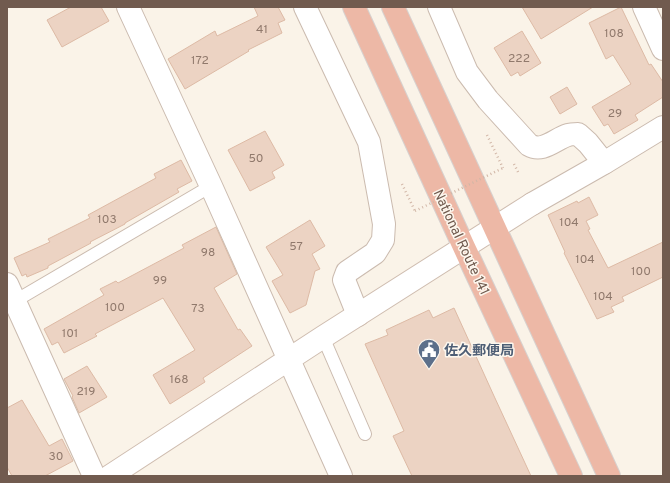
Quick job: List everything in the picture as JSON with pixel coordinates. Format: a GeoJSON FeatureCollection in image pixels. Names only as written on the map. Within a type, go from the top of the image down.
{"type":"FeatureCollection","features":[{"type":"Feature","properties":{"kind":"highway","name":"National Route 141"},"geometry":{"type":"LineString","coordinates":[[354,7],[464,247],[572,476]]}},
{"type":"Feature","properties":{"kind":"highway"},"geometry":{"type":"LineString","coordinates":[[393,7],[609,476]]}},
{"type":"Feature","properties":{"kind":"street"},"geometry":{"type":"LineString","coordinates":[[128,7],[211,186],[341,476]]}},
{"type":"Feature","properties":{"kind":"street"},"geometry":{"type":"LineString","coordinates":[[305,7],[369,142],[384,224],[383,240],[375,253],[347,272],[344,280],[358,315]]}},
{"type":"Feature","properties":{"kind":"street"},"geometry":{"type":"LineString","coordinates":[[439,7],[467,72],[488,100],[529,145],[535,148],[542,148],[569,134],[578,134],[588,143],[604,163]]}},
{"type":"Feature","properties":{"kind":"street"},"geometry":{"type":"LineString","coordinates":[[644,7],[663,49]]}},
{"type":"Feature","properties":{"kind":"street"},"geometry":{"type":"LineString","coordinates":[[110,476],[323,337],[532,204],[663,127]]}},
{"type":"Feature","properties":{"kind":"street"},"geometry":{"type":"LineString","coordinates":[[11,293],[94,476]]}},
{"type":"Feature","properties":{"kind":"lane"},"geometry":{"type":"LineString","coordinates":[[11,293],[211,186]]}},
{"type":"Feature","properties":{"kind":"lane"},"geometry":{"type":"LineString","coordinates":[[323,337],[365,434]]}},
{"type":"Feature","properties":{"kind":"path"},"geometry":{"type":"LineString","coordinates":[[415,211],[503,168]]}},
{"type":"Feature","properties":{"kind":"building"},"geometry":{"type":"Polygon","coordinates":[[[71,7],[101,7],[109,21],[62,47],[47,20],[71,7]]]}},
{"type":"Feature","properties":{"kind":"building"},"geometry":{"type":"Polygon","coordinates":[[[254,7],[278,7],[285,20],[278,23],[282,33],[248,50],[249,51],[185,89],[168,59],[215,31],[217,36],[258,16],[254,7]]]}},
{"type":"Feature","properties":{"kind":"building"},"geometry":{"type":"Polygon","coordinates":[[[522,7],[593,7],[541,39],[522,7]]]}},
{"type":"Feature","properties":{"kind":"building"},"geometry":{"type":"Polygon","coordinates":[[[621,7],[649,65],[651,64],[663,82],[663,97],[635,115],[638,120],[614,134],[608,124],[604,126],[592,107],[631,84],[613,55],[606,59],[589,23],[621,7]]]}},
{"type":"Feature","properties":{"kind":"building"},"geometry":{"type":"Polygon","coordinates":[[[522,31],[541,63],[520,76],[518,72],[511,76],[494,48],[522,31]]]}},
{"type":"Feature","properties":{"kind":"building"},"geometry":{"type":"Polygon","coordinates":[[[567,87],[577,104],[560,114],[550,97],[567,87]]]}},
{"type":"Feature","properties":{"kind":"building"},"geometry":{"type":"Polygon","coordinates":[[[265,131],[284,165],[272,172],[275,178],[250,191],[228,150],[265,131]]]}},
{"type":"Feature","properties":{"kind":"building"},"geometry":{"type":"Polygon","coordinates":[[[181,160],[192,181],[177,189],[179,192],[125,224],[48,266],[48,268],[27,277],[26,274],[22,276],[14,258],[50,242],[48,239],[90,218],[88,215],[156,178],[154,174],[181,160]]]}},
{"type":"Feature","properties":{"kind":"building"},"geometry":{"type":"Polygon","coordinates":[[[589,197],[598,215],[586,221],[590,229],[588,230],[608,268],[663,242],[663,277],[622,297],[624,301],[611,307],[614,312],[597,319],[564,253],[565,252],[548,215],[589,197]]]}},
{"type":"Feature","properties":{"kind":"building"},"geometry":{"type":"Polygon","coordinates":[[[310,220],[325,246],[312,254],[320,269],[315,271],[306,305],[290,313],[272,281],[283,275],[266,247],[310,220]]]}},
{"type":"Feature","properties":{"kind":"building"},"geometry":{"type":"Polygon","coordinates":[[[216,227],[237,274],[214,288],[238,330],[240,329],[252,346],[203,378],[205,382],[170,404],[153,375],[195,350],[163,298],[95,334],[97,336],[64,353],[58,342],[52,345],[44,329],[104,295],[100,289],[116,281],[118,283],[184,248],[182,245],[216,227]]]}},
{"type":"Feature","properties":{"kind":"building","name":"佐久郵便局"},"geometry":{"type":"Polygon","coordinates":[[[454,308],[531,476],[412,476],[393,436],[404,431],[365,344],[388,335],[386,330],[429,310],[433,318],[454,308]]]}},
{"type":"Feature","properties":{"kind":"building"},"geometry":{"type":"Polygon","coordinates":[[[87,366],[107,397],[79,413],[72,397],[73,396],[64,379],[87,366]]]}},
{"type":"Feature","properties":{"kind":"building"},"geometry":{"type":"Polygon","coordinates":[[[22,400],[49,446],[62,439],[73,461],[45,476],[12,476],[7,467],[7,408],[22,400]]]}},
{"type":"Feature","properties":{"kind":"place","name":"佐久郵便局"},"geometry":{"type":"Point","coordinates":[429,370]}}]}
